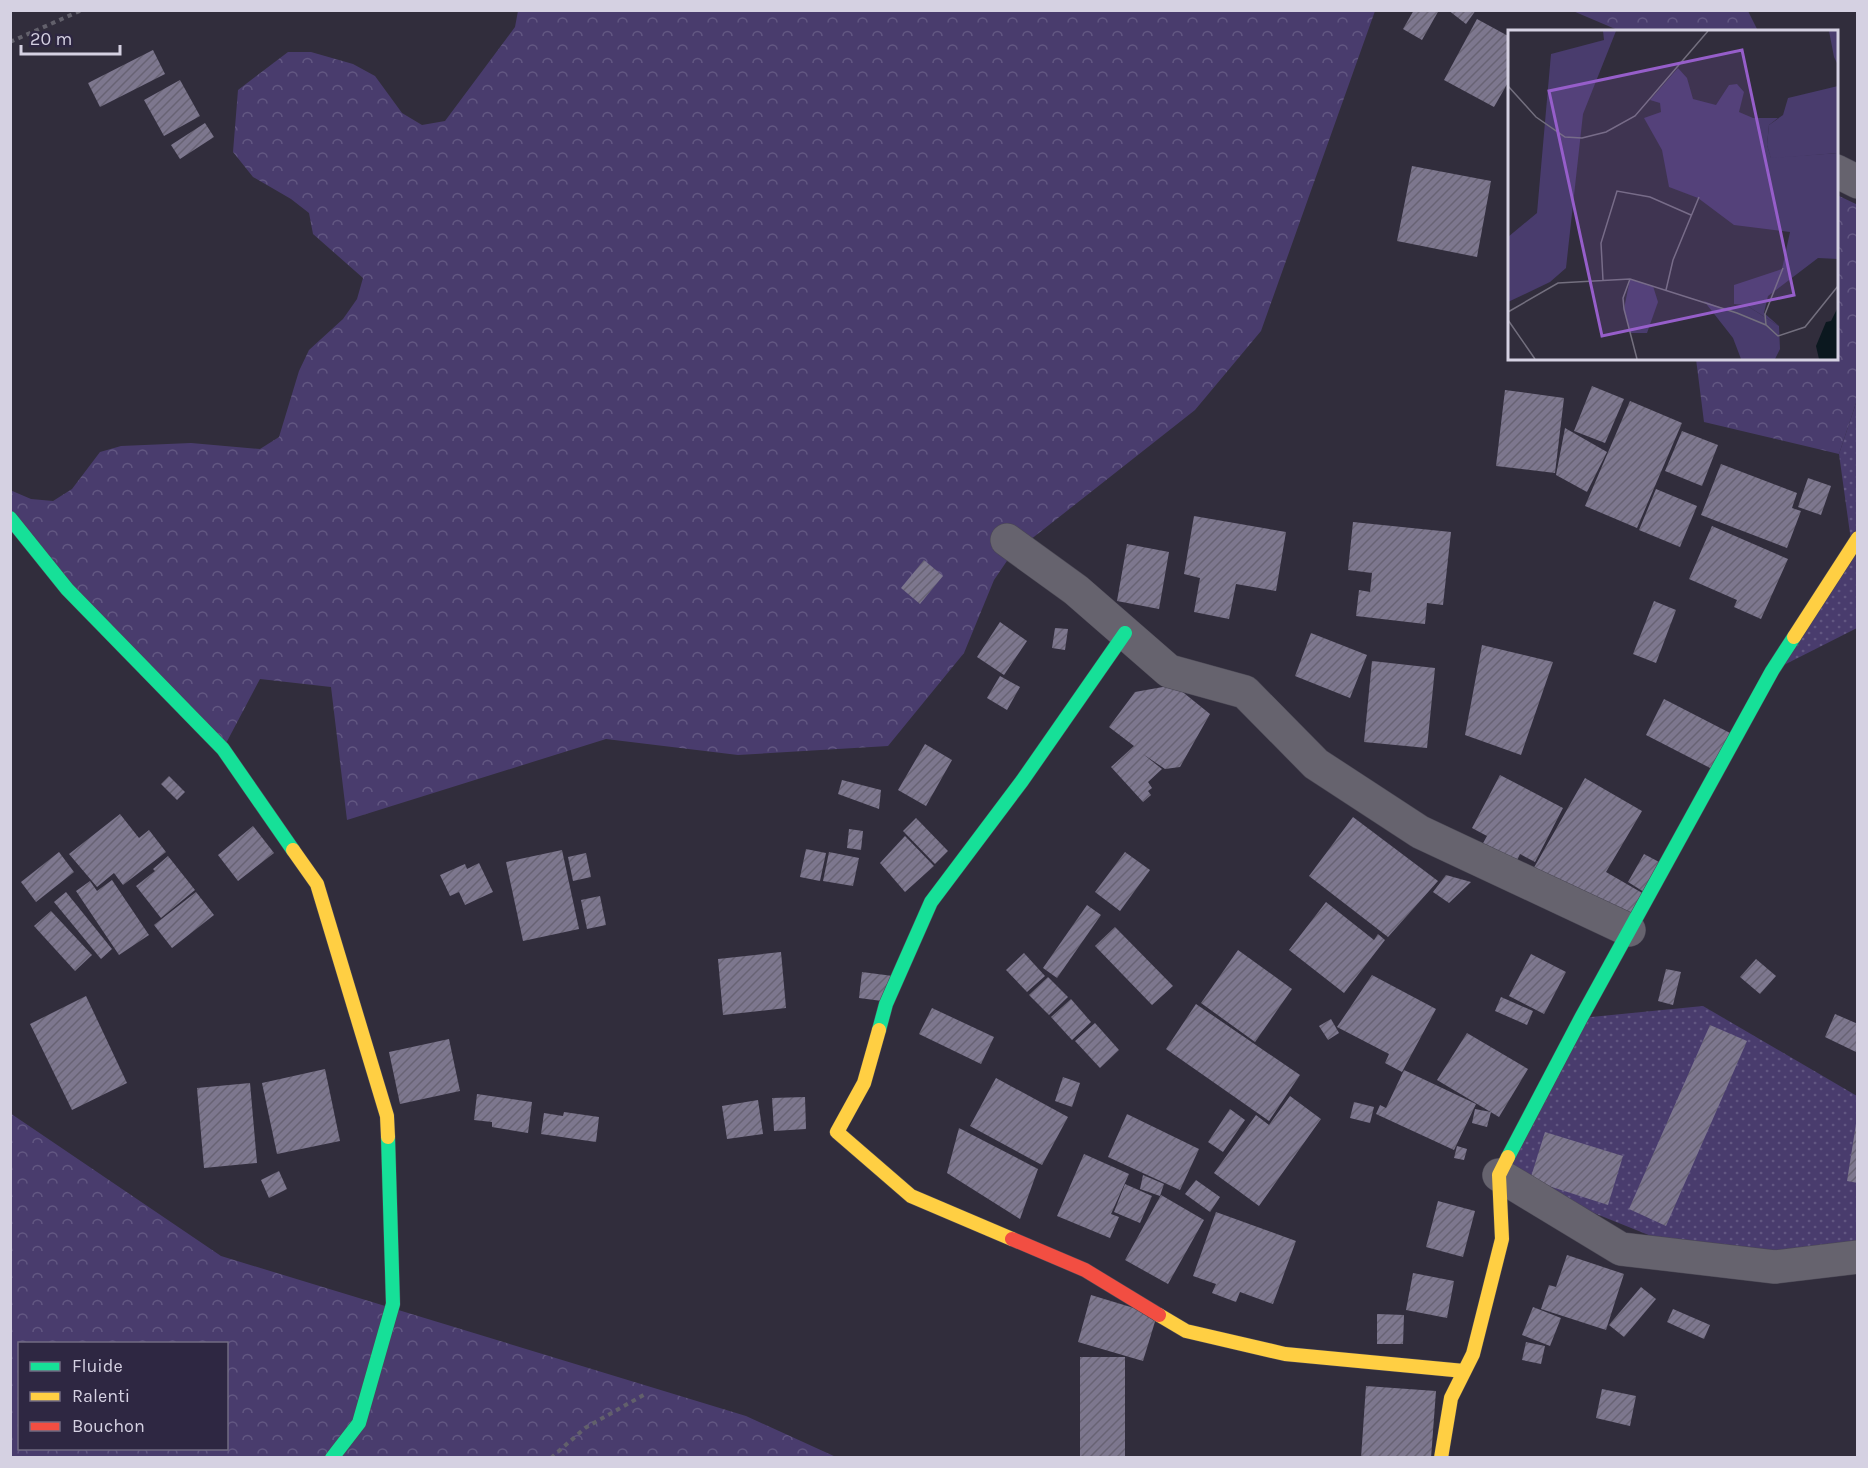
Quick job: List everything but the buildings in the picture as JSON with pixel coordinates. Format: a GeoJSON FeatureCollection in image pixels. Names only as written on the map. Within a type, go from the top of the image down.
{"type":"FeatureCollection","features":[{"type":"Feature","properties":{"kind":"street"},"geometry":{"type":"LineString","coordinates":[[1838,172],[1857,182]]}},
{"type":"Feature","properties":{"kind":"street"},"geometry":{"type":"LineString","coordinates":[[10,518],[67,589],[223,749],[317,884],[387,1116],[393,1304],[359,1424],[332,1458]]}},
{"type":"Feature","properties":{"kind":"street"},"geometry":{"type":"LineString","coordinates":[[1441,1458],[1451,1398],[1473,1354],[1502,1239],[1499,1175],[1629,930],[1772,671],[1857,538]]}},
{"type":"Feature","properties":{"kind":"street"},"geometry":{"type":"LineString","coordinates":[[1006,540],[1076,590],[1169,670],[1245,692],[1316,764],[1420,832],[1629,930]]}},
{"type":"Feature","properties":{"kind":"street"},"geometry":{"type":"LineString","coordinates":[[1125,633],[1022,781],[931,903],[886,1004],[864,1083],[837,1132],[912,1196],[1085,1270],[1186,1331],[1286,1354],[1464,1371]]}},
{"type":"Feature","properties":{"kind":"street"},"geometry":{"type":"LineString","coordinates":[[1499,1175],[1621,1250],[1775,1267],[1857,1257]]}},
{"type":"Feature","properties":{"kind":"path"},"geometry":{"type":"LineString","coordinates":[[10,42],[82,10]]}},
{"type":"Feature","properties":{"kind":"path"},"geometry":{"type":"LineString","coordinates":[[551,1458],[585,1428],[647,1393]]}},
{"type":"Feature","properties":{"kind":"green space"},"geometry":{"type":"Polygon","coordinates":[[[518,11],[1375,11],[1261,331],[1195,410],[1011,555],[994,580],[964,653],[888,746],[738,755],[606,739],[347,820],[331,687],[260,679],[223,749],[11,518],[10,490],[31,499],[53,501],[72,489],[100,452],[121,446],[191,443],[260,449],[279,437],[299,371],[309,350],[343,319],[357,299],[363,278],[313,234],[309,213],[291,199],[253,177],[233,152],[238,90],[288,52],[311,52],[353,64],[375,76],[402,113],[422,125],[445,121],[515,27],[518,11]]]}},
{"type":"Feature","properties":{"kind":"green space"},"geometry":{"type":"Polygon","coordinates":[[[1573,11],[1748,11],[1758,30],[1618,30],[1573,11]]]}},
{"type":"Feature","properties":{"kind":"green space"},"geometry":{"type":"Polygon","coordinates":[[[1838,195],[1858,205],[1857,400],[1839,454],[1704,422],[1696,360],[1838,360],[1838,195]]]}},
{"type":"Feature","properties":{"kind":"green space"},"geometry":{"type":"Polygon","coordinates":[[[1857,400],[1857,628],[1772,671],[1852,548],[1839,454],[1857,400]]]}},
{"type":"Feature","properties":{"kind":"green space"},"geometry":{"type":"Polygon","coordinates":[[[1703,1006],[1857,1096],[1857,1257],[1671,1244],[1499,1175],[1581,1018],[1703,1006]]]}},
{"type":"Feature","properties":{"kind":"green space"},"geometry":{"type":"Polygon","coordinates":[[[10,1113],[221,1256],[746,1416],[836,1457],[11,1457],[10,1113]]]}},
{"type":"Feature","properties":{"kind":"traffic: fast"},"geometry":{"type":"LineString","coordinates":[[10,518],[67,589],[223,749],[293,850]]}},
{"type":"Feature","properties":{"kind":"traffic: fast"},"geometry":{"type":"LineString","coordinates":[[879,1030],[886,1004],[931,902],[1022,781],[1125,633]]}},
{"type":"Feature","properties":{"kind":"traffic: fast"},"geometry":{"type":"LineString","coordinates":[[1508,1157],[1581,1018],[1772,671],[1794,637]]}},
{"type":"Feature","properties":{"kind":"traffic: fast"},"geometry":{"type":"LineString","coordinates":[[332,1458],[359,1423],[393,1304],[388,1137]]}},
{"type":"Feature","properties":{"kind":"traffic: slow"},"geometry":{"type":"LineString","coordinates":[[1794,637],[1858,538]]}},
{"type":"Feature","properties":{"kind":"traffic: slow"},"geometry":{"type":"LineString","coordinates":[[293,850],[317,884],[387,1116],[388,1137]]}},
{"type":"Feature","properties":{"kind":"traffic: slow"},"geometry":{"type":"LineString","coordinates":[[879,1030],[864,1083],[837,1132],[911,1196],[1012,1239]]}},
{"type":"Feature","properties":{"kind":"traffic: slow"},"geometry":{"type":"LineString","coordinates":[[1441,1458],[1451,1398],[1473,1354],[1502,1239],[1499,1175],[1508,1157]]}},
{"type":"Feature","properties":{"kind":"traffic: slow"},"geometry":{"type":"LineString","coordinates":[[1159,1315],[1186,1331],[1285,1354],[1464,1371]]}},
{"type":"Feature","properties":{"kind":"traffic: jam"},"geometry":{"type":"LineString","coordinates":[[1012,1239],[1085,1270],[1159,1315]]}}]}
